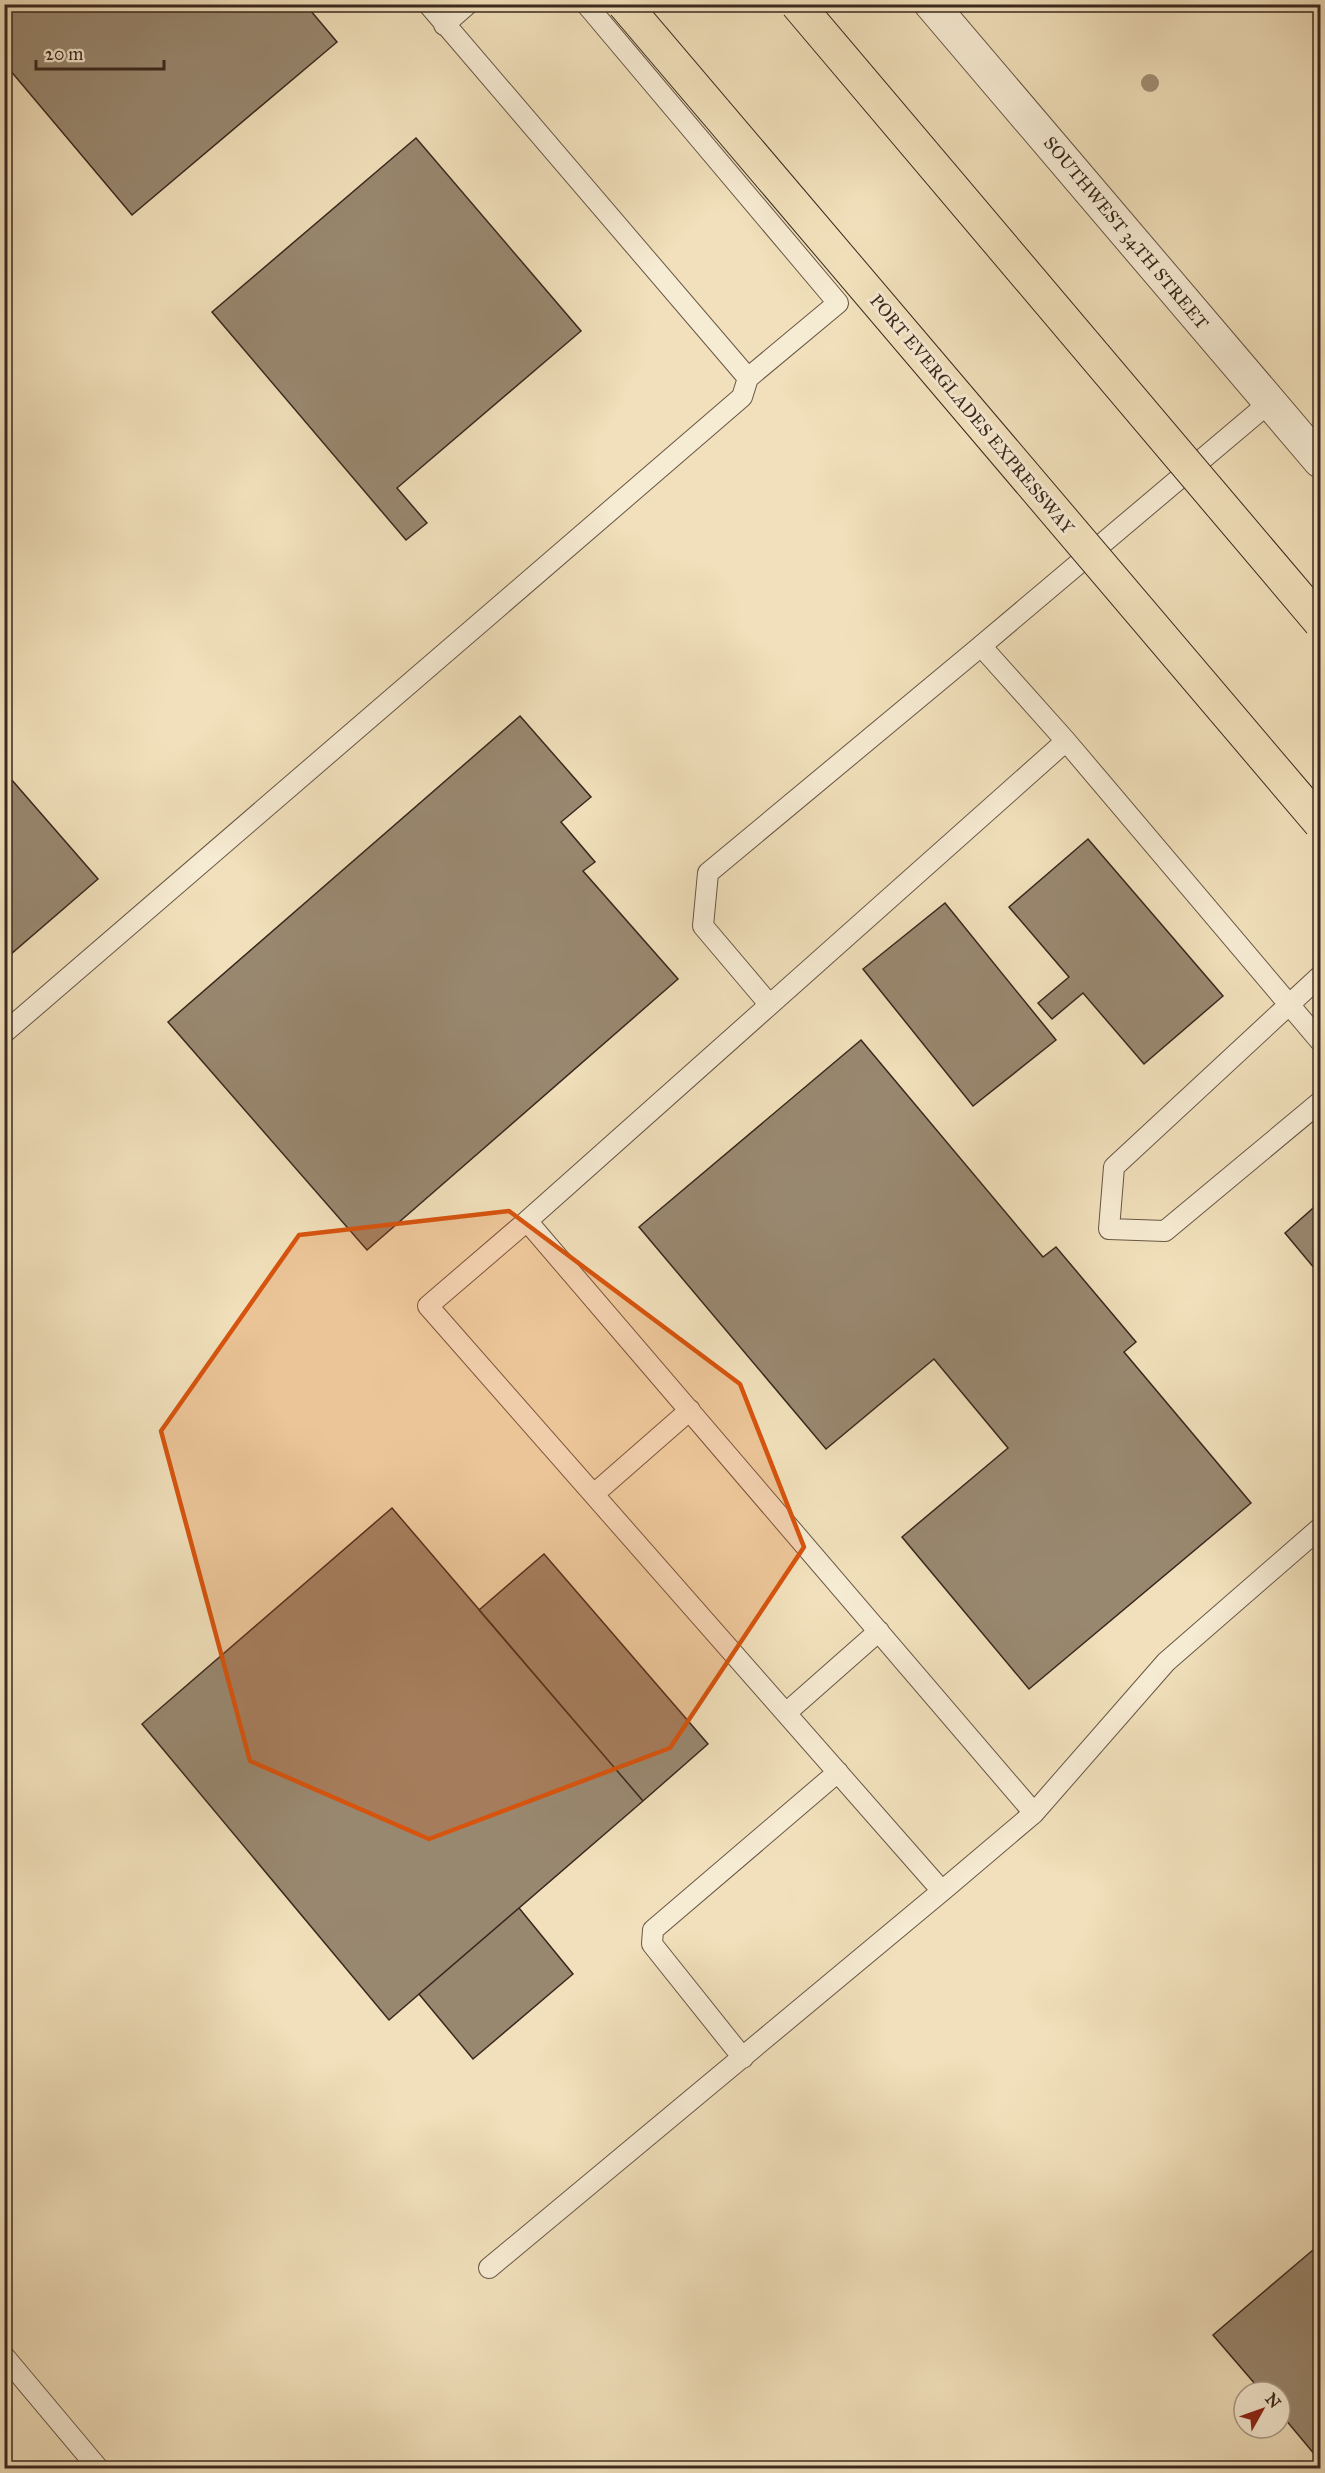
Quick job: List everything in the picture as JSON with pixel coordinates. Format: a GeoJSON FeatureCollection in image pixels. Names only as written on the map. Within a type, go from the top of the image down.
{"type":"FeatureCollection","features":[{"type":"Feature","properties":{"kind":"highway","name":"PORT EVERGLADES EXPRESSWAY"},"geometry":{"type":"LineString","coordinates":[[624,4],[1320,823]]}},
{"type":"Feature","properties":{"kind":"highway"},"geometry":{"type":"LineString","coordinates":[[797,4],[1320,622]]}},
{"type":"Feature","properties":{"kind":"street","name":"SOUTHWEST 34TH STREET"},"geometry":{"type":"LineString","coordinates":[[932,4],[1320,461]]}},
{"type":"Feature","properties":{"kind":"lane"},"geometry":{"type":"LineString","coordinates":[[428,4],[748,378]]}},
{"type":"Feature","properties":{"kind":"lane"},"geometry":{"type":"LineString","coordinates":[[444,25],[468,4]]}},
{"type":"Feature","properties":{"kind":"lane"},"geometry":{"type":"LineString","coordinates":[[4,1032],[742,396],[748,378],[838,303],[586,4]]}},
{"type":"Feature","properties":{"kind":"lane"},"geometry":{"type":"LineString","coordinates":[[769,1004],[703,926],[708,873],[1270,402]]}},
{"type":"Feature","properties":{"kind":"lane"},"geometry":{"type":"LineString","coordinates":[[981,646],[1066,741],[1320,1041]]}},
{"type":"Feature","properties":{"kind":"lane"},"geometry":{"type":"LineString","coordinates":[[942,1890],[428,1306],[527,1221],[1066,741]]}},
{"type":"Feature","properties":{"kind":"lane"},"geometry":{"type":"LineString","coordinates":[[1320,976],[1287,1004],[1114,1167],[1109,1229],[1165,1231],[1320,1102]]}},
{"type":"Feature","properties":{"kind":"lane"},"geometry":{"type":"LineString","coordinates":[[527,1221],[1034,1813]]}},
{"type":"Feature","properties":{"kind":"lane"},"geometry":{"type":"LineString","coordinates":[[594,1494],[690,1410]]}},
{"type":"Feature","properties":{"kind":"lane"},"geometry":{"type":"LineString","coordinates":[[489,2268],[1034,1813],[1166,1662],[1320,1528]]}},
{"type":"Feature","properties":{"kind":"lane"},"geometry":{"type":"LineString","coordinates":[[786,1713],[879,1631]]}},
{"type":"Feature","properties":{"kind":"lane"},"geometry":{"type":"LineString","coordinates":[[743,2058],[652,1944],[653,1930],[838,1772]]}},
{"type":"Feature","properties":{"kind":"lane"},"geometry":{"type":"LineString","coordinates":[[4,2356],[98,2469]]}},
{"type":"Feature","properties":{"kind":"highlighted area"},"geometry":{"type":"Polygon","coordinates":[[[509,1211],[740,1384],[804,1547],[670,1748],[429,1839],[250,1761],[161,1431],[299,1235],[509,1211]]]}},
{"type":"Feature","properties":{"kind":"building"},"geometry":{"type":"Polygon","coordinates":[[[4,4],[305,4],[337,42],[132,215],[4,63],[4,4]]]}},
{"type":"Feature","properties":{"kind":"building"},"geometry":{"type":"Polygon","coordinates":[[[416,138],[581,331],[397,488],[427,523],[406,540],[212,312],[416,138]]]}},
{"type":"Feature","properties":{"kind":"building"},"geometry":{"type":"Polygon","coordinates":[[[520,716],[591,797],[561,822],[595,862],[583,871],[678,979],[367,1250],[168,1022],[520,716]]]}},
{"type":"Feature","properties":{"kind":"building"},"geometry":{"type":"Polygon","coordinates":[[[4,771],[98,879],[4,960],[4,771]]]}},
{"type":"Feature","properties":{"kind":"building"},"geometry":{"type":"Polygon","coordinates":[[[1088,839],[1223,996],[1144,1064],[1083,993],[1052,1019],[1038,1003],[1069,977],[1009,907],[1088,839]]]}},
{"type":"Feature","properties":{"kind":"building"},"geometry":{"type":"Polygon","coordinates":[[[945,903],[1056,1040],[973,1106],[863,969],[945,903]]]}},
{"type":"Feature","properties":{"kind":"building"},"geometry":{"type":"Polygon","coordinates":[[[861,1040],[1043,1257],[1056,1247],[1136,1342],[1124,1352],[1251,1503],[1029,1689],[902,1537],[1008,1448],[934,1359],[826,1449],[639,1227],[861,1040]]]}},
{"type":"Feature","properties":{"kind":"building"},"geometry":{"type":"Polygon","coordinates":[[[1320,1202],[1320,1275],[1285,1233],[1320,1202]]]}},
{"type":"Feature","properties":{"kind":"building"},"geometry":{"type":"Polygon","coordinates":[[[392,1508],[643,1801],[389,2020],[142,1724],[392,1508]]]}},
{"type":"Feature","properties":{"kind":"building"},"geometry":{"type":"Polygon","coordinates":[[[544,1554],[708,1744],[643,1801],[479,1610],[544,1554]]]}},
{"type":"Feature","properties":{"kind":"building"},"geometry":{"type":"Polygon","coordinates":[[[519,1908],[573,1974],[473,2059],[419,1994],[519,1908]]]}},
{"type":"Feature","properties":{"kind":"building"},"geometry":{"type":"Polygon","coordinates":[[[1320,2244],[1320,2461],[1292,2427],[1292,2380],[1252,2380],[1213,2335],[1320,2244]]]}}]}
